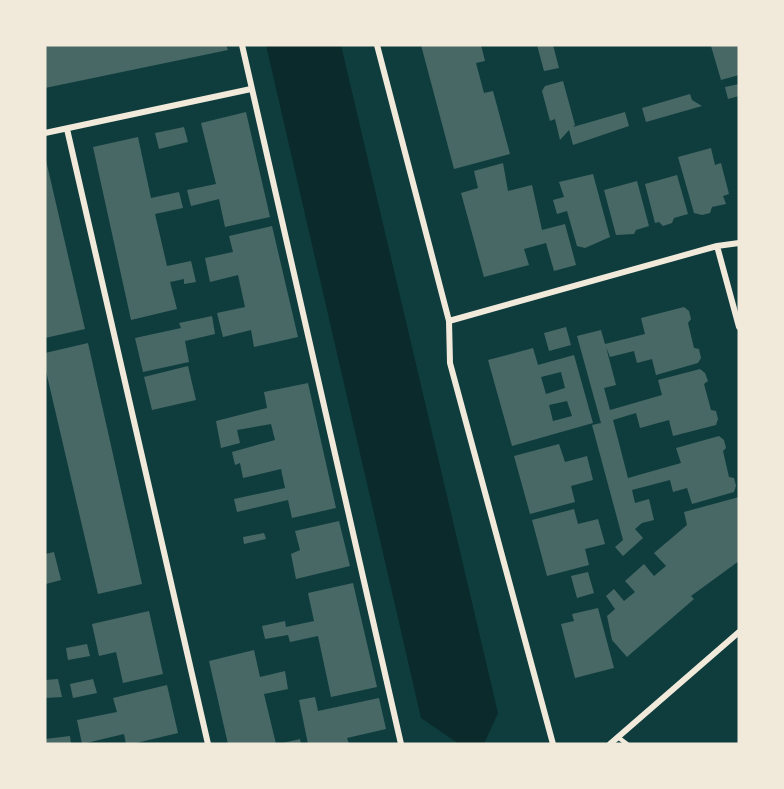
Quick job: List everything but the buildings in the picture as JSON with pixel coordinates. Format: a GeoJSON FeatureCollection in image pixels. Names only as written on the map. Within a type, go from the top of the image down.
{"type":"FeatureCollection","features":[{"type":"Feature","properties":{"kind":"street"},"geometry":{"type":"LineString","coordinates":[[242,45],[401,744]]}},
{"type":"Feature","properties":{"kind":"street"},"geometry":{"type":"LineString","coordinates":[[377,45],[449,321],[450,363],[553,744]]}},
{"type":"Feature","properties":{"kind":"street"},"geometry":{"type":"LineString","coordinates":[[45,133],[251,89]]}},
{"type":"Feature","properties":{"kind":"street"},"geometry":{"type":"LineString","coordinates":[[67,129],[208,744]]}},
{"type":"Feature","properties":{"kind":"street"},"geometry":{"type":"LineString","coordinates":[[449,321],[717,246],[739,243]]}},
{"type":"Feature","properties":{"kind":"street"},"geometry":{"type":"LineString","coordinates":[[717,246],[739,327]]}},
{"type":"Feature","properties":{"kind":"street"},"geometry":{"type":"LineString","coordinates":[[610,744],[739,632]]}},
{"type":"Feature","properties":{"kind":"lane"},"geometry":{"type":"LineString","coordinates":[[619,738],[627,744]]}},
{"type":"Feature","properties":{"kind":"water"},"geometry":{"type":"Polygon","coordinates":[[[266,45],[341,45],[498,713],[484,744],[459,744],[421,718],[266,45]]]}}]}
